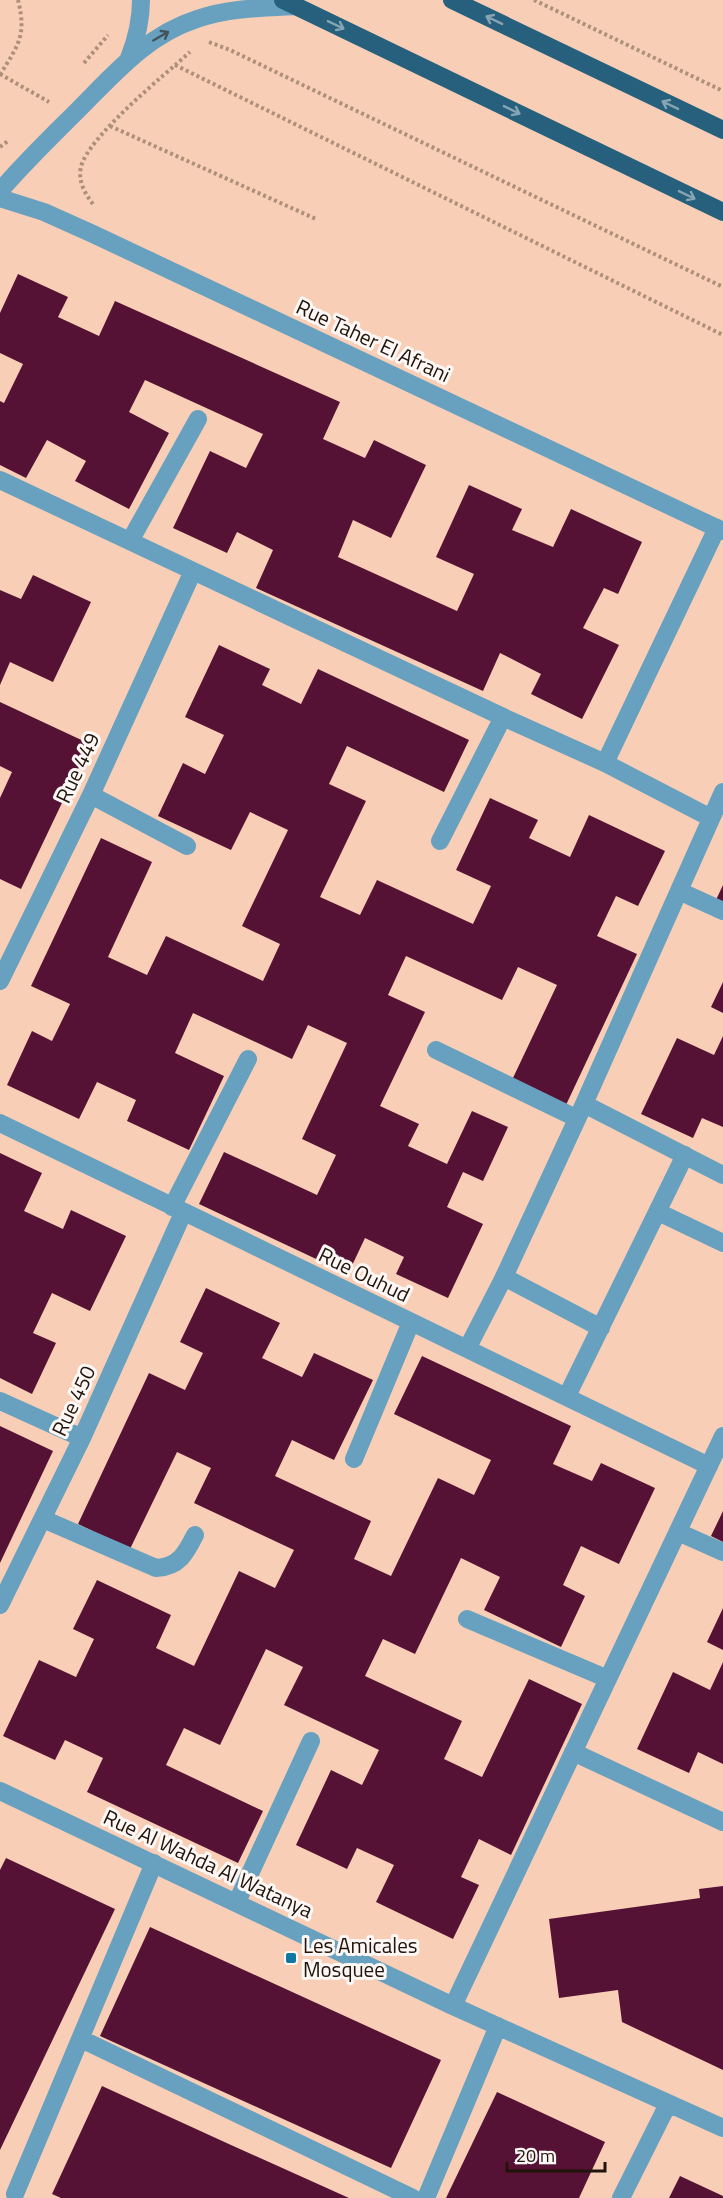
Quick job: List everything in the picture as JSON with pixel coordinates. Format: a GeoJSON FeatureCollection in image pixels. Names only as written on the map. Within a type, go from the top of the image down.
{"type":"FeatureCollection","features":[{"type":"Feature","properties":{"kind":"highway"},"geometry":{"type":"LineString","coordinates":[[452,0],[723,130]]}},
{"type":"Feature","properties":{"kind":"highway"},"geometry":{"type":"LineString","coordinates":[[290,3],[723,212]]}},
{"type":"Feature","properties":{"kind":"street"},"geometry":{"type":"LineString","coordinates":[[129,58],[137,37],[141,0]]}},
{"type":"Feature","properties":{"kind":"street"},"geometry":{"type":"LineString","coordinates":[[0,191],[31,156],[129,58],[165,33],[196,19],[243,8],[290,3]]}},
{"type":"Feature","properties":{"kind":"street","name":"Rue Taher El Afrani"},"geometry":{"type":"LineString","coordinates":[[0,198],[44,212],[93,234],[720,530]]}},
{"type":"Feature","properties":{"kind":"street"},"geometry":{"type":"LineString","coordinates":[[130,541],[198,418]]}},
{"type":"Feature","properties":{"kind":"street"},"geometry":{"type":"LineString","coordinates":[[0,480],[604,763],[711,818]]}},
{"type":"Feature","properties":{"kind":"street"},"geometry":{"type":"LineString","coordinates":[[604,763],[720,530]]}},
{"type":"Feature","properties":{"kind":"street","name":"Rue 449"},"geometry":{"type":"LineString","coordinates":[[0,981],[91,795],[193,571]]}},
{"type":"Feature","properties":{"kind":"street"},"geometry":{"type":"LineString","coordinates":[[440,841],[503,717]]}},
{"type":"Feature","properties":{"kind":"street"},"geometry":{"type":"LineString","coordinates":[[468,1347],[504,1277],[723,792]]}},
{"type":"Feature","properties":{"kind":"street"},"geometry":{"type":"LineString","coordinates":[[91,795],[187,846]]}},
{"type":"Feature","properties":{"kind":"street"},"geometry":{"type":"LineString","coordinates":[[679,891],[723,910]]}},
{"type":"Feature","properties":{"kind":"street"},"geometry":{"type":"LineString","coordinates":[[436,1050],[685,1155],[723,1174]]}},
{"type":"Feature","properties":{"kind":"street","name":"Rue 450"},"geometry":{"type":"LineString","coordinates":[[0,1605],[82,1438],[178,1210],[248,1059]]}},
{"type":"Feature","properties":{"kind":"street","name":"Rue Ouhud"},"geometry":{"type":"LineString","coordinates":[[0,1123],[411,1322],[468,1347],[709,1466]]}},
{"type":"Feature","properties":{"kind":"street"},"geometry":{"type":"LineString","coordinates":[[567,1396],[685,1155]]}},
{"type":"Feature","properties":{"kind":"street"},"geometry":{"type":"LineString","coordinates":[[658,1212],[723,1244]]}},
{"type":"Feature","properties":{"kind":"street"},"geometry":{"type":"LineString","coordinates":[[504,1277],[601,1328]]}},
{"type":"Feature","properties":{"kind":"street"},"geometry":{"type":"LineString","coordinates":[[354,1459],[411,1322]]}},
{"type":"Feature","properties":{"kind":"street"},"geometry":{"type":"LineString","coordinates":[[0,1401],[82,1438]]}},
{"type":"Feature","properties":{"kind":"street"},"geometry":{"type":"LineString","coordinates":[[453,2006],[723,1436]]}},
{"type":"Feature","properties":{"kind":"street"},"geometry":{"type":"LineString","coordinates":[[43,1519],[156,1568],[166,1568],[184,1556],[195,1535]]}},
{"type":"Feature","properties":{"kind":"street"},"geometry":{"type":"LineString","coordinates":[[678,1532],[723,1552]]}},
{"type":"Feature","properties":{"kind":"street"},"geometry":{"type":"LineString","coordinates":[[467,1619],[608,1678]]}},
{"type":"Feature","properties":{"kind":"street"},"geometry":{"type":"LineString","coordinates":[[237,1902],[311,1741]]}},
{"type":"Feature","properties":{"kind":"street"},"geometry":{"type":"LineString","coordinates":[[573,1752],[723,1822]]}},
{"type":"Feature","properties":{"kind":"street","name":"Rue Al Wahda Al Watanya"},"geometry":{"type":"LineString","coordinates":[[0,1791],[453,2006],[723,2128]]}},
{"type":"Feature","properties":{"kind":"street"},"geometry":{"type":"LineString","coordinates":[[13,2193],[81,2039],[154,1863]]}},
{"type":"Feature","properties":{"kind":"street"},"geometry":{"type":"LineString","coordinates":[[426,2198],[498,2026]]}},
{"type":"Feature","properties":{"kind":"street"},"geometry":{"type":"LineString","coordinates":[[81,2039],[413,2198]]}},
{"type":"Feature","properties":{"kind":"street"},"geometry":{"type":"LineString","coordinates":[[621,2198],[668,2104]]}},
{"type":"Feature","properties":{"kind":"path"},"geometry":{"type":"LineString","coordinates":[[18,0],[21,14],[21,39],[0,74],[50,102],[43,109]]}},
{"type":"Feature","properties":{"kind":"path"},"geometry":{"type":"LineString","coordinates":[[534,0],[723,91]]}},
{"type":"Feature","properties":{"kind":"path"},"geometry":{"type":"LineString","coordinates":[[196,19],[209,42]]}},
{"type":"Feature","properties":{"kind":"path"},"geometry":{"type":"LineString","coordinates":[[80,69],[114,27]]}},
{"type":"Feature","properties":{"kind":"path"},"geometry":{"type":"LineString","coordinates":[[202,44],[209,42],[230,50],[723,287]]}},
{"type":"Feature","properties":{"kind":"path"},"geometry":{"type":"LineString","coordinates":[[93,234],[100,214],[84,192],[80,174],[83,161],[110,126],[195,46]]}},
{"type":"Feature","properties":{"kind":"path"},"geometry":{"type":"LineString","coordinates":[[175,65],[723,335]]}},
{"type":"Feature","properties":{"kind":"path"},"geometry":{"type":"LineString","coordinates":[[110,126],[316,219]]}},
{"type":"Feature","properties":{"kind":"path"},"geometry":{"type":"LineString","coordinates":[[0,147],[14,137]]}},
{"type":"Feature","properties":{"kind":"building"},"geometry":{"type":"Polygon","coordinates":[[[18,274],[68,297],[58,317],[99,336],[115,301],[340,402],[323,439],[365,458],[374,440],[426,465],[391,538],[353,520],[338,557],[457,611],[474,574],[436,557],[469,485],[522,509],[512,530],[553,547],[571,509],[642,542],[618,594],[604,588],[583,628],[619,645],[582,719],[531,694],[541,674],[500,653],[483,691],[256,588],[273,550],[237,532],[227,553],[173,528],[210,451],[246,468],[263,434],[145,380],[129,412],[169,433],[129,509],[75,481],[86,461],[47,440],[26,478],[0,465],[0,401],[4,403],[23,364],[0,353],[0,313],[18,274]]]}},
{"type":"Feature","properties":{"kind":"building"},"geometry":{"type":"Polygon","coordinates":[[[33,575],[91,602],[53,682],[10,662],[0,685],[0,590],[21,599],[33,575]]]}},
{"type":"Feature","properties":{"kind":"building"},"geometry":{"type":"Polygon","coordinates":[[[219,645],[270,669],[262,685],[301,704],[318,669],[469,740],[444,792],[347,746],[329,784],[366,801],[320,897],[360,915],[377,880],[473,924],[491,886],[456,870],[490,798],[538,820],[529,838],[570,857],[589,815],[665,851],[638,906],[616,896],[597,936],[637,954],[566,1105],[512,1080],[557,985],[518,967],[502,1000],[406,956],[388,995],[425,1012],[380,1106],[419,1124],[408,1146],[447,1164],[472,1111],[508,1127],[483,1181],[463,1172],[447,1207],[483,1224],[448,1298],[396,1274],[404,1257],[365,1238],[348,1274],[199,1204],[224,1152],[317,1195],[336,1155],[302,1139],[347,1043],[308,1025],[292,1059],[193,1013],[175,1053],[224,1076],[189,1150],[127,1121],[136,1100],[97,1082],[79,1119],[7,1085],[32,1031],[52,1041],[70,1004],[31,986],[101,838],[152,862],[108,957],[147,975],[166,936],[263,981],[280,944],[242,926],[288,830],[250,812],[231,850],[158,816],[183,763],[205,774],[224,735],[185,717],[219,645]]]}},
{"type":"Feature","properties":{"kind":"building"},"geometry":{"type":"Polygon","coordinates":[[[0,702],[90,744],[21,889],[0,879],[0,798],[12,772],[0,766],[0,702]]]}},
{"type":"Feature","properties":{"kind":"building"},"geometry":{"type":"Polygon","coordinates":[[[723,885],[723,906],[715,902],[723,885]]]}},
{"type":"Feature","properties":{"kind":"building"},"geometry":{"type":"Polygon","coordinates":[[[723,982],[723,1013],[711,1007],[723,982]]]}},
{"type":"Feature","properties":{"kind":"building"},"geometry":{"type":"Polygon","coordinates":[[[723,1036],[723,1127],[702,1118],[693,1138],[641,1114],[677,1038],[714,1055],[723,1036]]]}},
{"type":"Feature","properties":{"kind":"building"},"geometry":{"type":"Polygon","coordinates":[[[0,1153],[42,1173],[24,1211],[63,1229],[71,1210],[126,1236],[90,1311],[52,1293],[33,1333],[56,1343],[32,1394],[0,1378],[0,1153]]]}},
{"type":"Feature","properties":{"kind":"building"},"geometry":{"type":"Polygon","coordinates":[[[206,1288],[280,1323],[262,1358],[302,1377],[314,1353],[373,1380],[334,1460],[292,1440],[275,1476],[371,1521],[354,1559],[391,1576],[438,1478],[474,1495],[491,1460],[394,1414],[422,1356],[571,1426],[553,1464],[592,1481],[601,1463],[655,1488],[619,1564],[581,1546],[563,1585],[585,1596],[561,1647],[484,1610],[500,1577],[461,1558],[415,1654],[383,1639],[365,1676],[462,1721],[444,1759],[482,1777],[529,1679],[582,1704],[511,1855],[479,1839],[461,1877],[479,1885],[453,1939],[376,1902],[394,1865],[357,1848],[347,1869],[296,1845],[331,1770],[362,1785],[379,1750],[284,1705],[303,1667],[266,1649],[220,1745],[184,1728],[166,1765],[263,1811],[238,1863],[87,1792],[103,1758],[65,1740],[55,1760],[3,1736],[39,1660],[76,1677],[94,1639],[73,1629],[97,1580],[171,1615],[156,1648],[194,1666],[239,1571],[275,1588],[294,1550],[194,1503],[211,1468],[177,1452],[130,1549],[78,1524],[149,1373],[185,1390],[203,1353],[180,1342],[206,1288]]]}},
{"type":"Feature","properties":{"kind":"building"},"geometry":{"type":"Polygon","coordinates":[[[0,1426],[53,1451],[0,1563],[0,1426]]]}},
{"type":"Feature","properties":{"kind":"building"},"geometry":{"type":"Polygon","coordinates":[[[723,1511],[723,1542],[711,1536],[723,1511]]]}},
{"type":"Feature","properties":{"kind":"building"},"geometry":{"type":"Polygon","coordinates":[[[723,1608],[723,1650],[707,1642],[723,1608]]]}},
{"type":"Feature","properties":{"kind":"building"},"geometry":{"type":"Polygon","coordinates":[[[723,1662],[723,1764],[698,1752],[689,1773],[637,1749],[673,1672],[710,1690],[723,1662]]]}},
{"type":"Feature","properties":{"kind":"building"},"geometry":{"type":"Polygon","coordinates":[[[6,1858],[115,1909],[0,2150],[0,1870],[6,1858]]]}},
{"type":"Feature","properties":{"kind":"building"},"geometry":{"type":"Polygon","coordinates":[[[723,1886],[723,2070],[622,2022],[618,1990],[559,1998],[549,1919],[700,1898],[699,1889],[723,1886]]]}},
{"type":"Feature","properties":{"kind":"building"},"geometry":{"type":"Polygon","coordinates":[[[150,1927],[441,2060],[391,2168],[100,2036],[150,1927]]]}},
{"type":"Feature","properties":{"kind":"building"},"geometry":{"type":"Polygon","coordinates":[[[102,2086],[349,2198],[61,2198],[52,2194],[102,2086]]]}},
{"type":"Feature","properties":{"kind":"building"},"geometry":{"type":"Polygon","coordinates":[[[497,2092],[605,2142],[579,2198],[446,2198],[497,2092]]]}},
{"type":"Feature","properties":{"kind":"building"},"geometry":{"type":"Polygon","coordinates":[[[680,2176],[723,2196],[723,2198],[669,2198],[680,2176]]]}},
{"type":"Feature","properties":{"kind":"place","name":"Les Amicales Mosquee"},"geometry":{"type":"Point","coordinates":[291,1958]}}]}
